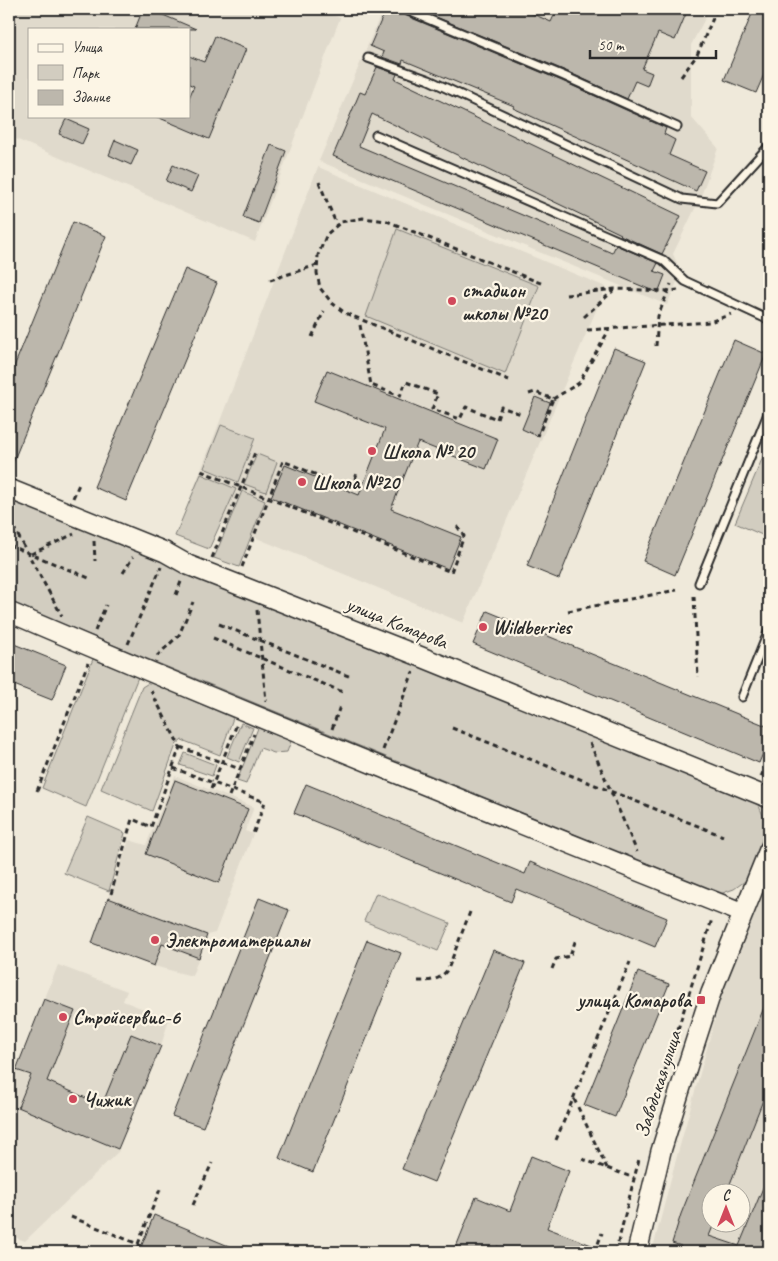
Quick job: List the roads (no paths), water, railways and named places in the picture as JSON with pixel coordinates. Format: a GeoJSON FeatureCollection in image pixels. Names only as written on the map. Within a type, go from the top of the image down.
{"type":"FeatureCollection","features":[{"type":"Feature","properties":{"kind":"street","name":"улица Комарова"},"geometry":{"type":"LineString","coordinates":[[9,489],[165,552],[188,565],[419,656],[769,798]]}},
{"type":"Feature","properties":{"kind":"street"},"geometry":{"type":"LineString","coordinates":[[9,612],[648,876],[743,913]]}},
{"type":"Feature","properties":{"kind":"street","name":"Заводская улица"},"geometry":{"type":"LineString","coordinates":[[637,1252],[661,1150],[711,993],[769,850]]}},
{"type":"Feature","properties":{"kind":"lane"},"geometry":{"type":"LineString","coordinates":[[404,9],[564,76],[677,127]]}},
{"type":"Feature","properties":{"kind":"lane"},"geometry":{"type":"LineString","coordinates":[[368,58],[429,80],[682,199],[716,203],[769,146]]}},
{"type":"Feature","properties":{"kind":"lane"},"geometry":{"type":"LineString","coordinates":[[376,135],[663,260],[685,281],[769,320]]}},
{"type":"Feature","properties":{"kind":"lane"},"geometry":{"type":"LineString","coordinates":[[699,583],[769,411]]}},
{"type":"Feature","properties":{"kind":"lane"},"geometry":{"type":"LineString","coordinates":[[742,697],[769,630]]}},
{"type":"Feature","properties":{"kind":"place","name":"стадион школы №20"},"geometry":{"type":"Point","coordinates":[452,301]}},
{"type":"Feature","properties":{"kind":"place","name":"Школа № 20"},"geometry":{"type":"Point","coordinates":[372,451]}},
{"type":"Feature","properties":{"kind":"place","name":"Школа №20"},"geometry":{"type":"Point","coordinates":[302,482]}},
{"type":"Feature","properties":{"kind":"place","name":"Wildberries"},"geometry":{"type":"Point","coordinates":[483,627]}},
{"type":"Feature","properties":{"kind":"place","name":"Электроматериалы"},"geometry":{"type":"Point","coordinates":[155,940]}},
{"type":"Feature","properties":{"kind":"place","name":"улица Комарова"},"geometry":{"type":"Point","coordinates":[701,1000]}},
{"type":"Feature","properties":{"kind":"place","name":"Стройсервис-6"},"geometry":{"type":"Point","coordinates":[63,1017]}},
{"type":"Feature","properties":{"kind":"place","name":"Чижик"},"geometry":{"type":"Point","coordinates":[73,1099]}}]}
